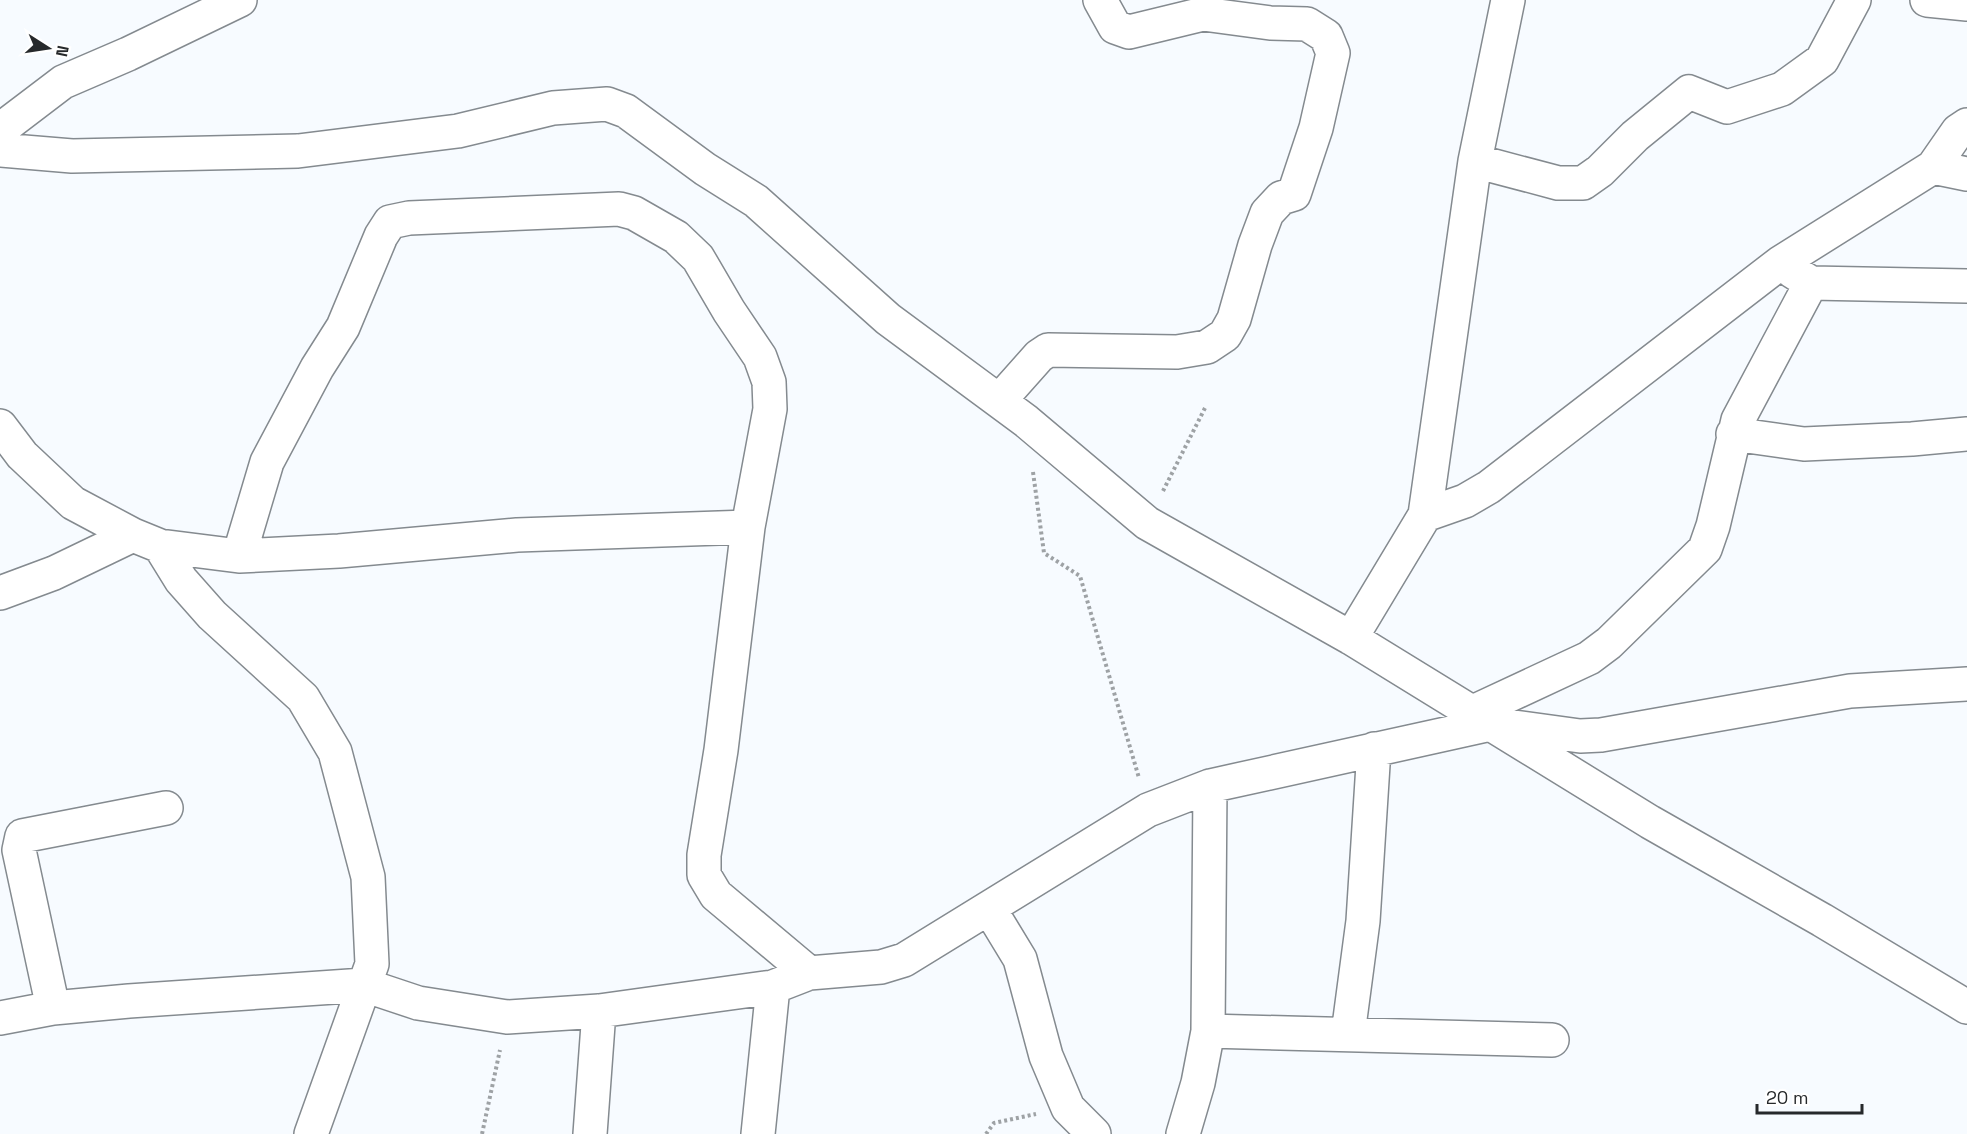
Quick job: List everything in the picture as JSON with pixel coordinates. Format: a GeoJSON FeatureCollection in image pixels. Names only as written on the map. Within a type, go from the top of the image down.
{"type":"FeatureCollection","features":[{"type":"Feature","properties":{"kind":"street"},"geometry":{"type":"LineString","coordinates":[[0,130],[63,82],[128,54],[186,11],[240,0]]}},
{"type":"Feature","properties":{"kind":"street"},"geometry":{"type":"LineString","coordinates":[[999,401],[1039,356],[1048,350],[1177,352],[1207,347],[1226,334],[1234,320],[1255,245],[1267,213],[1281,198],[1294,194],[1316,128],[1333,53],[1326,36],[1308,24],[1270,23],[1203,14],[1129,32],[1115,27],[1100,0]]}},
{"type":"Feature","properties":{"kind":"street"},"geometry":{"type":"LineString","coordinates":[[1351,638],[1425,515],[1475,161],[1507,8],[1533,0]]}},
{"type":"Feature","properties":{"kind":"street"},"geometry":{"type":"LineString","coordinates":[[1475,161],[1558,183],[1583,183],[1600,171],[1635,136],[1689,92],[1727,107],[1782,89],[1822,60],[1854,0]]}},
{"type":"Feature","properties":{"kind":"street"},"geometry":{"type":"LineString","coordinates":[[1927,0],[1967,4]]}},
{"type":"Feature","properties":{"kind":"street"},"geometry":{"type":"LineString","coordinates":[[0,150],[72,156],[298,151],[458,131],[553,108],[607,104],[626,111],[705,169],[756,201],[888,319],[1026,421],[1147,523],[1351,638],[1650,822],[1822,920],[1967,1007]]}},
{"type":"Feature","properties":{"kind":"street"},"geometry":{"type":"LineString","coordinates":[[1425,515],[1465,501],[1489,487],[1780,263],[1933,167],[1958,131],[1967,125]]}},
{"type":"Feature","properties":{"kind":"street"},"geometry":{"type":"LineString","coordinates":[[1933,167],[1967,174]]}},
{"type":"Feature","properties":{"kind":"street"},"geometry":{"type":"LineString","coordinates":[[239,556],[267,462],[317,368],[344,327],[381,236],[390,222],[421,217],[619,208],[634,213],[675,237],[698,258],[729,311],[760,357],[769,382],[770,409],[748,527],[721,750],[704,855],[704,875],[716,895],[810,973]]}},
{"type":"Feature","properties":{"kind":"street"},"geometry":{"type":"LineString","coordinates":[[1780,263],[1811,283],[1967,286]]}},
{"type":"Feature","properties":{"kind":"street"},"geometry":{"type":"LineString","coordinates":[[0,1018],[53,1008],[141,1000],[364,986],[418,1003],[507,1017],[599,1011],[773,987],[810,973],[881,967],[904,960],[1148,810],[1210,786],[1374,749],[1481,718],[1589,658],[1609,643],[1705,549],[1713,526],[1738,420],[1811,283]]}},
{"type":"Feature","properties":{"kind":"street"},"geometry":{"type":"LineString","coordinates":[[0,426],[22,455],[73,503],[146,541],[239,556],[339,551],[516,535],[748,527]]}},
{"type":"Feature","properties":{"kind":"street"},"geometry":{"type":"LineString","coordinates":[[1733,434],[1804,444],[1967,434]]}},
{"type":"Feature","properties":{"kind":"street"},"geometry":{"type":"LineString","coordinates":[[0,593],[146,541]]}},
{"type":"Feature","properties":{"kind":"street"},"geometry":{"type":"LineString","coordinates":[[146,541],[212,615],[303,698],[335,752],[368,877],[372,964],[311,1134]]}},
{"type":"Feature","properties":{"kind":"street"},"geometry":{"type":"LineString","coordinates":[[1481,718],[1580,735],[1608,734],[1850,691],[1967,684]]}},
{"type":"Feature","properties":{"kind":"street"},"geometry":{"type":"LineString","coordinates":[[1348,1034],[1363,921],[1374,749]]}},
{"type":"Feature","properties":{"kind":"street"},"geometry":{"type":"LineString","coordinates":[[1183,1134],[1208,1031],[1210,786]]}},
{"type":"Feature","properties":{"kind":"street"},"geometry":{"type":"LineString","coordinates":[[53,1008],[19,850],[22,836],[166,808]]}},
{"type":"Feature","properties":{"kind":"street"},"geometry":{"type":"LineString","coordinates":[[989,908],[1020,959],[1046,1056],[1068,1108],[1094,1134]]}},
{"type":"Feature","properties":{"kind":"street"},"geometry":{"type":"LineString","coordinates":[[758,1134],[773,987]]}},
{"type":"Feature","properties":{"kind":"street"},"geometry":{"type":"LineString","coordinates":[[590,1134],[599,1011]]}},
{"type":"Feature","properties":{"kind":"street"},"geometry":{"type":"LineString","coordinates":[[1208,1031],[1552,1040]]}},
{"type":"Feature","properties":{"kind":"path"},"geometry":{"type":"LineString","coordinates":[[1147,523],[1206,406]]}},
{"type":"Feature","properties":{"kind":"path"},"geometry":{"type":"LineString","coordinates":[[1026,421],[1044,553],[1080,576],[1148,810]]}},
{"type":"Feature","properties":{"kind":"path"},"geometry":{"type":"LineString","coordinates":[[482,1134],[507,1017]]}},
{"type":"Feature","properties":{"kind":"path"},"geometry":{"type":"LineString","coordinates":[[986,1134],[994,1123],[1068,1108]]}}]}
